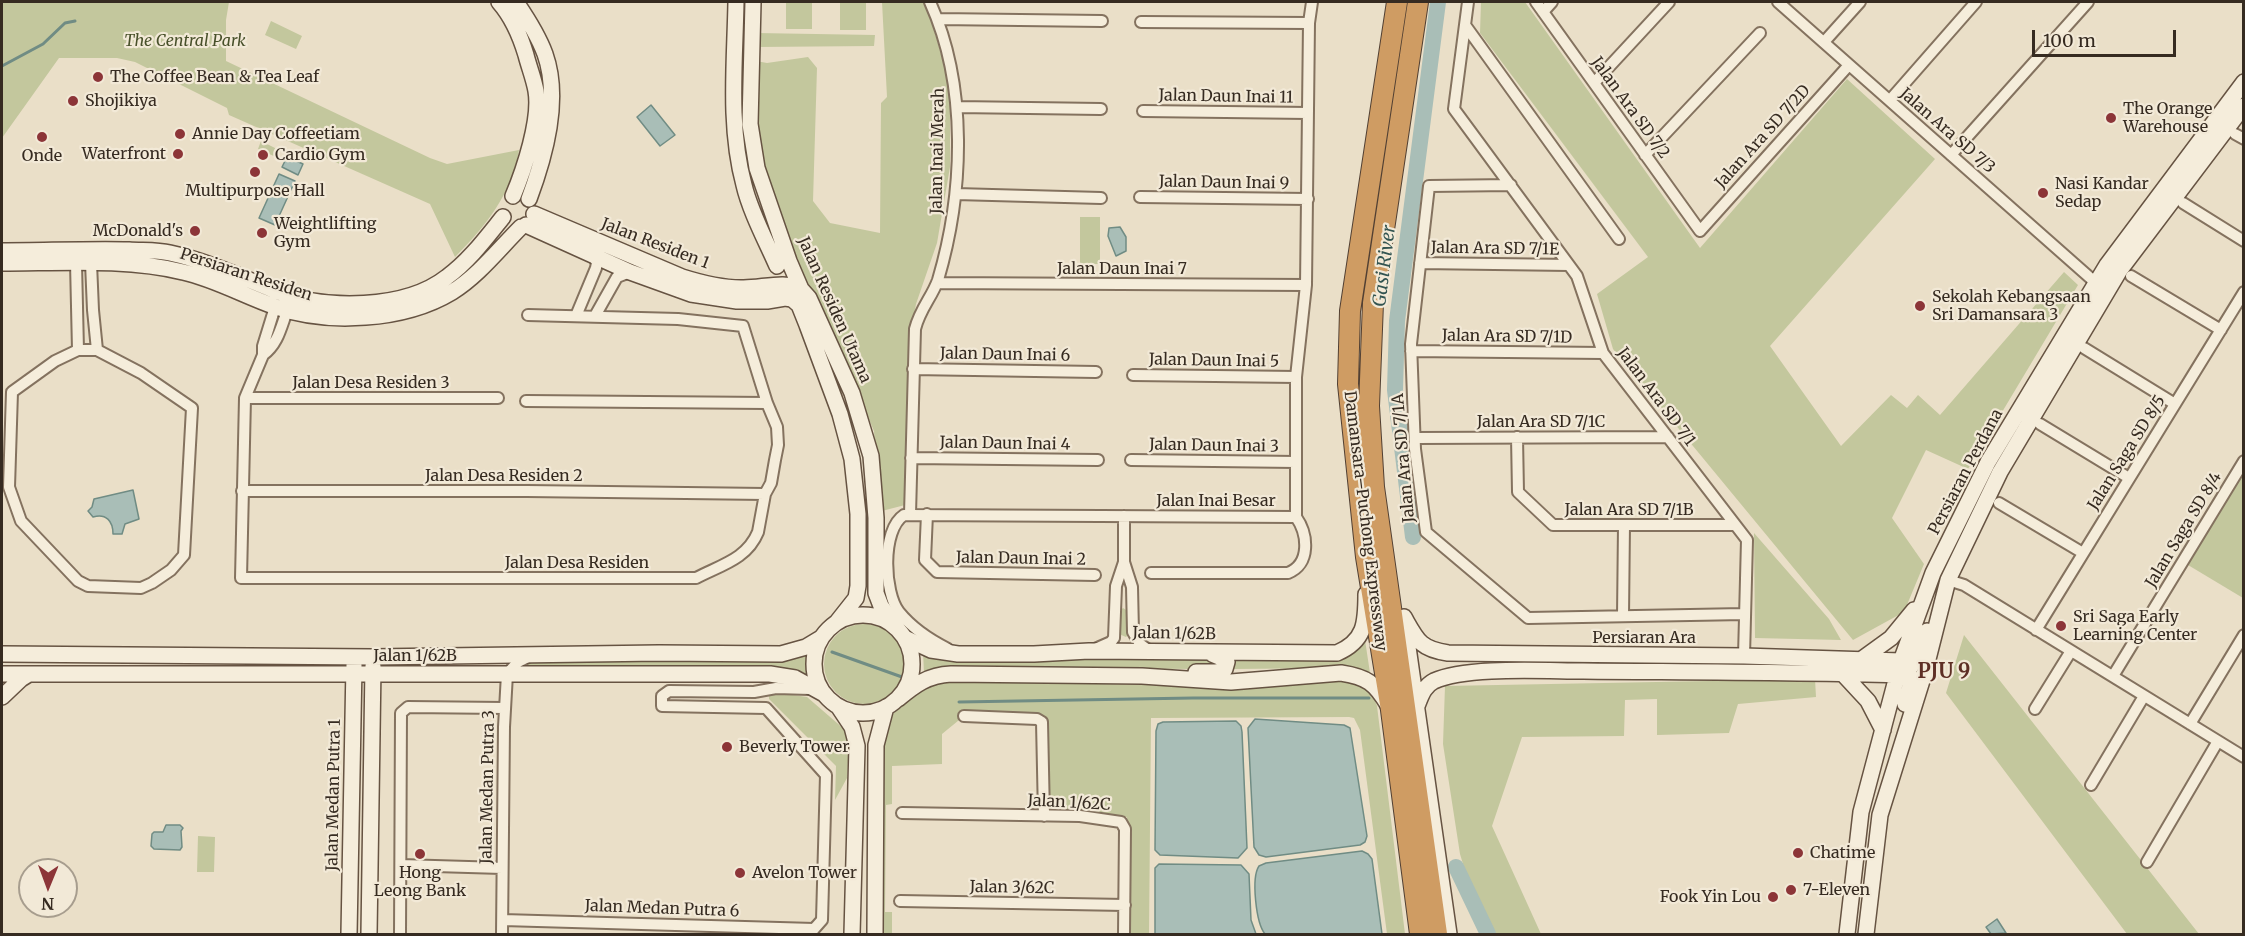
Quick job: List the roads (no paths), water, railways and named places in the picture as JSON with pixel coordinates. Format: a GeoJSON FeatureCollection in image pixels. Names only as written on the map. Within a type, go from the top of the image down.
{"type":"FeatureCollection","features":[{"type":"Feature","properties":{"kind":"highway","name":"Damansara–Puchong Expressway"},"geometry":{"type":"LineString","coordinates":[[1397,2],[1350,311],[1347,349],[1348,384],[1366,557],[1391,711],[1420,934]]}},
{"type":"Feature","properties":{"kind":"highway","name":"Damansara–Puchong Expressway"},"geometry":{"type":"LineString","coordinates":[[1374,487],[1369,406],[1373,303],[1418,2]]}},
{"type":"Feature","properties":{"kind":"highway"},"geometry":{"type":"LineString","coordinates":[[1374,487],[1393,555],[1404,617]]}},
{"type":"Feature","properties":{"kind":"highway"},"geometry":{"type":"LineString","coordinates":[[1374,487],[1437,934]]}},
{"type":"Feature","properties":{"kind":"main road"},"geometry":{"type":"LineString","coordinates":[[499,2],[511,16],[519,33],[537,93],[530,144],[513,196]]}},
{"type":"Feature","properties":{"kind":"main road"},"geometry":{"type":"LineString","coordinates":[[516,2],[545,54],[550,81],[549,122],[542,159],[529,199]]}},
{"type":"Feature","properties":{"kind":"main road","name":"Jalan Residen Utama"},"geometry":{"type":"LineString","coordinates":[[736,2],[735,106],[739,161],[744,188],[797,294],[843,426],[852,459],[858,506],[857,592],[852,604],[837,622]]}},
{"type":"Feature","properties":{"kind":"main road","name":"Jalan Residen Utama"},"geometry":{"type":"LineString","coordinates":[[753,2],[750,124],[757,168],[783,263]]}},
{"type":"Feature","properties":{"kind":"main road","name":"Persiaran Perdana"},"geometry":{"type":"LineString","coordinates":[[1847,934],[1861,812],[1882,730],[1933,573],[1988,462],[2107,265],[2244,82]]}},
{"type":"Feature","properties":{"kind":"main road","name":"Persiaran Perdana"},"geometry":{"type":"LineString","coordinates":[[1866,934],[1880,815],[1925,671],[1948,580],[2000,472],[2079,349],[2120,270],[2244,106]]}},
{"type":"Feature","properties":{"kind":"main road"},"geometry":{"type":"LineString","coordinates":[[521,195],[529,199],[534,208],[527,222],[510,225],[503,217],[504,202],[513,196],[521,195]]}},
{"type":"Feature","properties":{"kind":"main road","name":"Persiaran Residen"},"geometry":{"type":"LineString","coordinates":[[2,251],[98,249],[163,251],[209,262],[293,297],[334,304],[357,303],[399,298],[435,285],[458,268],[503,217]]}},
{"type":"Feature","properties":{"kind":"main road","name":"Persiaran Residen"},"geometry":{"type":"LineString","coordinates":[[2,263],[146,266],[184,272],[219,283],[281,309],[316,316],[380,316],[427,305],[452,292],[466,282],[527,222]]}},
{"type":"Feature","properties":{"kind":"main road","name":"Jalan Residen 1"},"geometry":{"type":"LineString","coordinates":[[527,222],[630,272],[691,294],[710,299],[763,294],[790,285],[797,294]]}},
{"type":"Feature","properties":{"kind":"main road","name":"Jalan Residen 1"},"geometry":{"type":"LineString","coordinates":[[527,222],[682,277],[763,294]]}},
{"type":"Feature","properties":{"kind":"main road"},"geometry":{"type":"LineString","coordinates":[[2079,349],[2081,321],[2095,296],[2096,283],[2108,277],[2130,245],[2153,226]]}},
{"type":"Feature","properties":{"kind":"main road"},"geometry":{"type":"LineString","coordinates":[[783,263],[764,276],[763,294],[785,306],[807,325]]}},
{"type":"Feature","properties":{"kind":"main road","name":"Jalan Residen Utama"},"geometry":{"type":"LineString","coordinates":[[797,294],[809,298],[858,408],[871,456],[876,518],[876,593],[881,606],[901,634]]}},
{"type":"Feature","properties":{"kind":"main road","name":"Jalan 1/62B"},"geometry":{"type":"LineString","coordinates":[[901,634],[931,650],[958,654],[1089,651],[1337,653],[1350,647],[1358,639],[1364,624],[1366,557]]}},
{"type":"Feature","properties":{"kind":"main road"},"geometry":{"type":"LineString","coordinates":[[1888,790],[1896,736],[1910,686],[1902,669],[1923,643],[1948,580]]}},
{"type":"Feature","properties":{"kind":"main road"},"geometry":{"type":"LineString","coordinates":[[1862,659],[1891,638],[1924,598]]}},
{"type":"Feature","properties":{"kind":"main road"},"geometry":{"type":"LineString","coordinates":[[852,934],[857,746],[852,728],[838,706],[822,692],[814,667],[815,652],[821,638],[837,622],[863,615],[876,616],[901,634],[911,653],[912,670],[908,685],[892,703],[876,745],[875,934]]}},
{"type":"Feature","properties":{"kind":"main road"},"geometry":{"type":"LineString","coordinates":[[1404,617],[1449,934]]}},
{"type":"Feature","properties":{"kind":"main road","name":"Persiaran Ara"},"geometry":{"type":"LineString","coordinates":[[1404,617],[1416,639],[1424,647],[1448,653],[1600,664],[1842,673],[1902,669]]}},
{"type":"Feature","properties":{"kind":"main road","name":"Jalan 1/62B"},"geometry":{"type":"LineString","coordinates":[[2,654],[373,657],[534,654],[781,654],[806,647],[821,638]]}},
{"type":"Feature","properties":{"kind":"main road"},"geometry":{"type":"LineString","coordinates":[[1142,676],[1216,672],[1225,669],[1227,662],[1224,659],[1203,652]]}},
{"type":"Feature","properties":{"kind":"main road","name":"Jalan Medan Putra 1"},"geometry":{"type":"LineString","coordinates":[[349,934],[355,656]]}},
{"type":"Feature","properties":{"kind":"main road","name":"Persiaran Ara"},"geometry":{"type":"LineString","coordinates":[[1417,706],[1424,689],[1432,682],[1445,677],[1494,672],[1744,656],[1862,659],[1902,669]]}},
{"type":"Feature","properties":{"kind":"main road"},"geometry":{"type":"LineString","coordinates":[[369,934],[373,657]]}},
{"type":"Feature","properties":{"kind":"main road","name":"Jalan 1/62B"},"geometry":{"type":"LineString","coordinates":[[2,674],[184,676],[354,673],[777,674],[802,680],[822,692]]}},
{"type":"Feature","properties":{"kind":"main road"},"geometry":{"type":"LineString","coordinates":[[838,706],[854,712],[870,712],[892,703],[920,681],[944,674],[1142,676],[1231,682],[1341,673],[1359,676],[1371,683],[1379,691],[1391,711]]}},
{"type":"Feature","properties":{"kind":"main road"},"geometry":{"type":"LineString","coordinates":[[1842,673],[1868,701],[1882,730]]}},
{"type":"Feature","properties":{"kind":"main road"},"geometry":{"type":"LineString","coordinates":[[2,697],[21,679],[29,675]]}},
{"type":"Feature","properties":{"kind":"street","name":"Jalan Inai Merah"},"geometry":{"type":"LineString","coordinates":[[910,514],[914,343],[918,317],[937,283],[950,236],[956,194],[957,107],[954,76],[938,19],[930,2]]}},
{"type":"Feature","properties":{"kind":"street","name":"Jalan Inai Besar"},"geometry":{"type":"LineString","coordinates":[[910,514],[1296,517],[1296,377],[1306,285],[1309,23],[1312,2]]}},
{"type":"Feature","properties":{"kind":"street","name":"Jalan Ara SD 7/1"},"geometry":{"type":"LineString","coordinates":[[1468,2],[1454,109],[1577,276],[1603,353],[1747,540],[1744,656]]}},
{"type":"Feature","properties":{"kind":"street","name":"Jalan Ara SD 7/2"},"geometry":{"type":"LineString","coordinates":[[1536,2],[1700,231]]}},
{"type":"Feature","properties":{"kind":"street"},"geometry":{"type":"LineString","coordinates":[[1543,12],[1552,2]]}},
{"type":"Feature","properties":{"kind":"street"},"geometry":{"type":"LineString","coordinates":[[1594,83],[1669,2]]}},
{"type":"Feature","properties":{"kind":"street","name":"Jalan Ara SD 7/3"},"geometry":{"type":"LineString","coordinates":[[1778,2],[2096,283]]}},
{"type":"Feature","properties":{"kind":"street"},"geometry":{"type":"LineString","coordinates":[[1824,42],[1860,2]]}},
{"type":"Feature","properties":{"kind":"street"},"geometry":{"type":"LineString","coordinates":[[1890,100],[1976,2]]}},
{"type":"Feature","properties":{"kind":"street"},"geometry":{"type":"LineString","coordinates":[[1951,155],[2088,2]]}},
{"type":"Feature","properties":{"kind":"street"},"geometry":{"type":"LineString","coordinates":[[938,19],[1102,21]]}},
{"type":"Feature","properties":{"kind":"street"},"geometry":{"type":"LineString","coordinates":[[1142,22],[1309,23]]}},
{"type":"Feature","properties":{"kind":"street"},"geometry":{"type":"LineString","coordinates":[[1465,25],[1618,239]]}},
{"type":"Feature","properties":{"kind":"street"},"geometry":{"type":"LineString","coordinates":[[1645,155],[1760,33]]}},
{"type":"Feature","properties":{"kind":"street","name":"Jalan Ara SD 7/2D"},"geometry":{"type":"LineString","coordinates":[[1700,231],[1850,65]]}},
{"type":"Feature","properties":{"kind":"street"},"geometry":{"type":"LineString","coordinates":[[957,107],[1101,109]]}},
{"type":"Feature","properties":{"kind":"street","name":"Jalan Daun Inai 11"},"geometry":{"type":"LineString","coordinates":[[1143,111],[1308,113]]}},
{"type":"Feature","properties":{"kind":"street","name":"Jalan Ara SD 7/1A"},"geometry":{"type":"LineString","coordinates":[[1510,185],[1429,186],[1411,351],[1415,438],[1426,532],[1528,618],[1744,614]]}},
{"type":"Feature","properties":{"kind":"street"},"geometry":{"type":"LineString","coordinates":[[956,194],[1101,198]]}},
{"type":"Feature","properties":{"kind":"street","name":"Jalan Daun Inai 9"},"geometry":{"type":"LineString","coordinates":[[1140,197],[1308,199]]}},
{"type":"Feature","properties":{"kind":"street"},"geometry":{"type":"LineString","coordinates":[[2183,203],[2244,242]]}},
{"type":"Feature","properties":{"kind":"street"},"geometry":{"type":"LineString","coordinates":[[576,316],[596,268],[597,262],[592,255]]}},
{"type":"Feature","properties":{"kind":"street"},"geometry":{"type":"LineString","coordinates":[[84,263],[98,350]]}},
{"type":"Feature","properties":{"kind":"street"},"geometry":{"type":"LineString","coordinates":[[78,350],[76,310],[84,263]]}},
{"type":"Feature","properties":{"kind":"street","name":"Jalan Ara SD 7/1E"},"geometry":{"type":"LineString","coordinates":[[1420,263],[1569,265]]}},
{"type":"Feature","properties":{"kind":"street"},"geometry":{"type":"LineString","coordinates":[[595,316],[617,277],[630,272]]}},
{"type":"Feature","properties":{"kind":"street"},"geometry":{"type":"LineString","coordinates":[[2131,276],[2221,330]]}},
{"type":"Feature","properties":{"kind":"street","name":"Jalan Daun Inai 7"},"geometry":{"type":"LineString","coordinates":[[937,283],[1306,285]]}},
{"type":"Feature","properties":{"kind":"street","name":"Jalan Saga SD 8/5"},"geometry":{"type":"LineString","coordinates":[[2037,630],[2244,292]]}},
{"type":"Feature","properties":{"kind":"street","name":"Jalan Desa Residen"},"geometry":{"type":"LineString","coordinates":[[281,309],[278,337],[271,349],[263,355],[245,398],[241,578],[696,578],[746,552],[758,532],[778,445],[777,427],[767,403],[743,326],[678,319],[528,315]]}},
{"type":"Feature","properties":{"kind":"street"},"geometry":{"type":"LineString","coordinates":[[76,310],[93,310]]}},
{"type":"Feature","properties":{"kind":"street"},"geometry":{"type":"LineString","coordinates":[[2079,349],[2175,404]]}},
{"type":"Feature","properties":{"kind":"street"},"geometry":{"type":"LineString","coordinates":[[78,350],[98,350],[141,373],[192,408],[184,555],[171,570],[141,588],[88,586],[78,581],[21,521],[9,487],[12,392],[55,362],[78,350]]}},
{"type":"Feature","properties":{"kind":"street","name":"Jalan Ara SD 7/1D"},"geometry":{"type":"LineString","coordinates":[[1411,351],[1603,353]]}},
{"type":"Feature","properties":{"kind":"street","name":"Jalan Daun Inai 6"},"geometry":{"type":"LineString","coordinates":[[913,369],[1096,372]]}},
{"type":"Feature","properties":{"kind":"street","name":"Jalan Daun Inai 5"},"geometry":{"type":"LineString","coordinates":[[1133,375],[1296,377]]}},
{"type":"Feature","properties":{"kind":"street","name":"Jalan Desa Residen 3"},"geometry":{"type":"LineString","coordinates":[[245,398],[498,398]]}},
{"type":"Feature","properties":{"kind":"street"},"geometry":{"type":"LineString","coordinates":[[526,401],[767,403]]}},
{"type":"Feature","properties":{"kind":"street"},"geometry":{"type":"LineString","coordinates":[[2040,424],[2129,478]]}},
{"type":"Feature","properties":{"kind":"street","name":"Jalan Ara SD 7/1B"},"geometry":{"type":"LineString","coordinates":[[1517,437],[1518,492],[1553,525],[1736,525]]}},
{"type":"Feature","properties":{"kind":"street","name":"Jalan Ara SD 7/1C"},"geometry":{"type":"LineString","coordinates":[[1415,438],[1668,437]]}},
{"type":"Feature","properties":{"kind":"street","name":"Jalan Daun Inai 4"},"geometry":{"type":"LineString","coordinates":[[911,458],[1098,460]]}},
{"type":"Feature","properties":{"kind":"street","name":"Jalan Daun Inai 3"},"geometry":{"type":"LineString","coordinates":[[1131,460],[1296,462]]}},
{"type":"Feature","properties":{"kind":"street","name":"Jalan Saga SD 8/4"},"geometry":{"type":"LineString","coordinates":[[2113,676],[2244,461]]}},
{"type":"Feature","properties":{"kind":"street","name":"Jalan Desa Residen 2"},"geometry":{"type":"LineString","coordinates":[[242,491],[765,494]]}},
{"type":"Feature","properties":{"kind":"street"},"geometry":{"type":"LineString","coordinates":[[1999,503],[2084,553]]}},
{"type":"Feature","properties":{"kind":"street"},"geometry":{"type":"LineString","coordinates":[[910,514],[898,519],[890,537],[888,570],[892,599],[898,610],[914,628],[939,645],[958,654]]}},
{"type":"Feature","properties":{"kind":"street","name":"Jalan Daun Inai 2"},"geometry":{"type":"LineString","coordinates":[[927,514],[925,560],[937,572],[1095,575]]}},
{"type":"Feature","properties":{"kind":"street"},"geometry":{"type":"LineString","coordinates":[[1089,651],[1114,639],[1116,586],[1124,562],[1124,516]]}},
{"type":"Feature","properties":{"kind":"street"},"geometry":{"type":"LineString","coordinates":[[1151,573],[1288,573],[1294,571],[1304,560],[1305,536],[1296,517]]}},
{"type":"Feature","properties":{"kind":"street"},"geometry":{"type":"LineString","coordinates":[[1623,616],[1624,525]]}},
{"type":"Feature","properties":{"kind":"street"},"geometry":{"type":"LineString","coordinates":[[1124,562],[1130,578],[1134,637],[1150,651]]}},
{"type":"Feature","properties":{"kind":"street"},"geometry":{"type":"LineString","coordinates":[[1948,580],[1964,585],[2244,757]]}},
{"type":"Feature","properties":{"kind":"street"},"geometry":{"type":"LineString","coordinates":[[1116,599],[1132,599]]}},
{"type":"Feature","properties":{"kind":"street"},"geometry":{"type":"LineString","coordinates":[[2190,724],[2244,634]]}},
{"type":"Feature","properties":{"kind":"street"},"geometry":{"type":"LineString","coordinates":[[2035,709],[2071,651]]}},
{"type":"Feature","properties":{"kind":"street"},"geometry":{"type":"LineString","coordinates":[[507,674],[518,662],[534,654]]}},
{"type":"Feature","properties":{"kind":"street","name":"Jalan Medan Putra 3"},"geometry":{"type":"LineString","coordinates":[[502,934],[504,708],[507,674]]}},
{"type":"Feature","properties":{"kind":"street"},"geometry":{"type":"LineString","coordinates":[[814,932],[822,920],[826,775],[766,708],[662,706],[663,696],[669,691],[754,692],[786,687],[822,692]]}},
{"type":"Feature","properties":{"kind":"street"},"geometry":{"type":"LineString","coordinates":[[2091,785],[2144,696]]}},
{"type":"Feature","properties":{"kind":"street"},"geometry":{"type":"LineString","coordinates":[[400,934],[401,713],[408,706],[504,708]]}},
{"type":"Feature","properties":{"kind":"street"},"geometry":{"type":"LineString","coordinates":[[964,716],[1037,719],[1042,722],[1044,816]]}},
{"type":"Feature","properties":{"kind":"street"},"geometry":{"type":"LineString","coordinates":[[2146,862],[2218,741]]}},
{"type":"Feature","properties":{"kind":"street","name":"Jalan 1/62C"},"geometry":{"type":"LineString","coordinates":[[902,813],[1080,816],[1115,820],[1123,825],[1124,934]]}},
{"type":"Feature","properties":{"kind":"street"},"geometry":{"type":"LineString","coordinates":[[401,865],[502,867]]}},
{"type":"Feature","properties":{"kind":"street","name":"Jalan 3/62C"},"geometry":{"type":"LineString","coordinates":[[900,901],[1125,905]]}},
{"type":"Feature","properties":{"kind":"street","name":"Jalan Medan Putra 6"},"geometry":{"type":"LineString","coordinates":[[503,920],[814,932]]}},
{"type":"Feature","properties":{"kind":"water"},"geometry":{"type":"Polygon","coordinates":[[[651,105],[675,135],[660,146],[637,117],[651,105]]]}},
{"type":"Feature","properties":{"kind":"water"},"geometry":{"type":"Polygon","coordinates":[[[287,157],[303,164],[298,175],[282,167],[287,157]]]}},
{"type":"Feature","properties":{"kind":"water"},"geometry":{"type":"Polygon","coordinates":[[[279,174],[295,181],[275,225],[259,218],[279,174]]]}},
{"type":"Feature","properties":{"kind":"water"},"geometry":{"type":"Polygon","coordinates":[[[1120,227],[1126,237],[1126,251],[1116,256],[1108,236],[1109,228],[1120,227]]]}},
{"type":"Feature","properties":{"kind":"water"},"geometry":{"type":"Polygon","coordinates":[[[133,490],[139,519],[125,524],[122,534],[113,534],[112,525],[108,519],[102,516],[93,517],[88,511],[94,499],[133,490]]]}},
{"type":"Feature","properties":{"kind":"water"},"geometry":{"type":"Polygon","coordinates":[[[1255,719],[1344,725],[1350,728],[1367,836],[1365,842],[1360,845],[1266,857],[1259,855],[1254,847],[1248,728],[1255,719]]]}},
{"type":"Feature","properties":{"kind":"water"},"geometry":{"type":"Polygon","coordinates":[[[1236,721],[1241,726],[1242,732],[1247,848],[1238,858],[1160,855],[1155,850],[1156,731],[1158,724],[1163,722],[1236,721]]]}},
{"type":"Feature","properties":{"kind":"water"},"geometry":{"type":"Polygon","coordinates":[[[166,825],[180,825],[183,828],[180,850],[154,849],[151,846],[152,834],[163,832],[166,825]]]}},
{"type":"Feature","properties":{"kind":"water"},"geometry":{"type":"Polygon","coordinates":[[[1362,851],[1372,859],[1382,934],[1265,934],[1259,920],[1256,900],[1255,880],[1259,866],[1266,863],[1362,851]]]}},
{"type":"Feature","properties":{"kind":"water"},"geometry":{"type":"Polygon","coordinates":[[[1159,864],[1241,865],[1249,874],[1251,920],[1256,934],[1155,934],[1155,868],[1159,864]]]}},
{"type":"Feature","properties":{"kind":"water"},"geometry":{"type":"Polygon","coordinates":[[[1997,919],[2006,933],[1991,934],[1986,927],[1997,919]]]}},
{"type":"Feature","properties":{"kind":"waterway","name":"Gasi River"},"geometry":{"type":"LineString","coordinates":[[1413,537],[1395,390],[1397,321],[1438,2]]}},
{"type":"Feature","properties":{"kind":"waterway"},"geometry":{"type":"LineString","coordinates":[[2,66],[43,44],[65,23],[75,21]]}},
{"type":"Feature","properties":{"kind":"waterway"},"geometry":{"type":"LineString","coordinates":[[832,652],[902,677]]}},
{"type":"Feature","properties":{"kind":"waterway"},"geometry":{"type":"LineString","coordinates":[[959,702],[1369,698]]}},
{"type":"Feature","properties":{"kind":"waterway","name":"Gasi River"},"geometry":{"type":"LineString","coordinates":[[1456,867],[1488,934]]}},
{"type":"Feature","properties":{"kind":"place","name":"The Coffee Bean & Tea Leaf"},"geometry":{"type":"Point","coordinates":[98,77]}},
{"type":"Feature","properties":{"kind":"place","name":"Shojikiya"},"geometry":{"type":"Point","coordinates":[73,101]}},
{"type":"Feature","properties":{"kind":"place","name":"The Orange Warehouse"},"geometry":{"type":"Point","coordinates":[2111,118]}},
{"type":"Feature","properties":{"kind":"place","name":"Annie Day Coffeetiam"},"geometry":{"type":"Point","coordinates":[180,134]}},
{"type":"Feature","properties":{"kind":"place","name":"Onde"},"geometry":{"type":"Point","coordinates":[42,137]}},
{"type":"Feature","properties":{"kind":"place","name":"Waterfront"},"geometry":{"type":"Point","coordinates":[178,154]}},
{"type":"Feature","properties":{"kind":"place","name":"Cardio Gym"},"geometry":{"type":"Point","coordinates":[263,155]}},
{"type":"Feature","properties":{"kind":"place","name":"Multipurpose Hall"},"geometry":{"type":"Point","coordinates":[255,172]}},
{"type":"Feature","properties":{"kind":"place","name":"Nasi Kandar Sedap"},"geometry":{"type":"Point","coordinates":[2043,193]}},
{"type":"Feature","properties":{"kind":"place","name":"McDonald's"},"geometry":{"type":"Point","coordinates":[195,231]}},
{"type":"Feature","properties":{"kind":"place","name":"Weightlifting Gym"},"geometry":{"type":"Point","coordinates":[262,233]}},
{"type":"Feature","properties":{"kind":"place","name":"Sekolah Kebangsaan Sri Damansara 3"},"geometry":{"type":"Point","coordinates":[1920,306]}},
{"type":"Feature","properties":{"kind":"place","name":"Sri Saga Early Learning Center"},"geometry":{"type":"Point","coordinates":[2061,626]}},
{"type":"Feature","properties":{"kind":"place","name":"Beverly Tower"},"geometry":{"type":"Point","coordinates":[727,747]}},
{"type":"Feature","properties":{"kind":"place","name":"Chatime"},"geometry":{"type":"Point","coordinates":[1798,853]}},
{"type":"Feature","properties":{"kind":"place","name":"Hong Leong Bank"},"geometry":{"type":"Point","coordinates":[420,854]}},
{"type":"Feature","properties":{"kind":"place","name":"Avelon Tower"},"geometry":{"type":"Point","coordinates":[740,873]}},
{"type":"Feature","properties":{"kind":"place","name":"7-Eleven"},"geometry":{"type":"Point","coordinates":[1791,890]}},
{"type":"Feature","properties":{"kind":"place","name":"Fook Yin Lou"},"geometry":{"type":"Point","coordinates":[1773,897]}},
{"type":"Feature","properties":{"kind":"district","name":"PJU 9"},"geometry":{"type":"Point","coordinates":[1944,672]}},
{"type":"Feature","properties":{"kind":"park label","name":"The Central Park"},"geometry":{"type":"Point","coordinates":[185,41]}}]}
